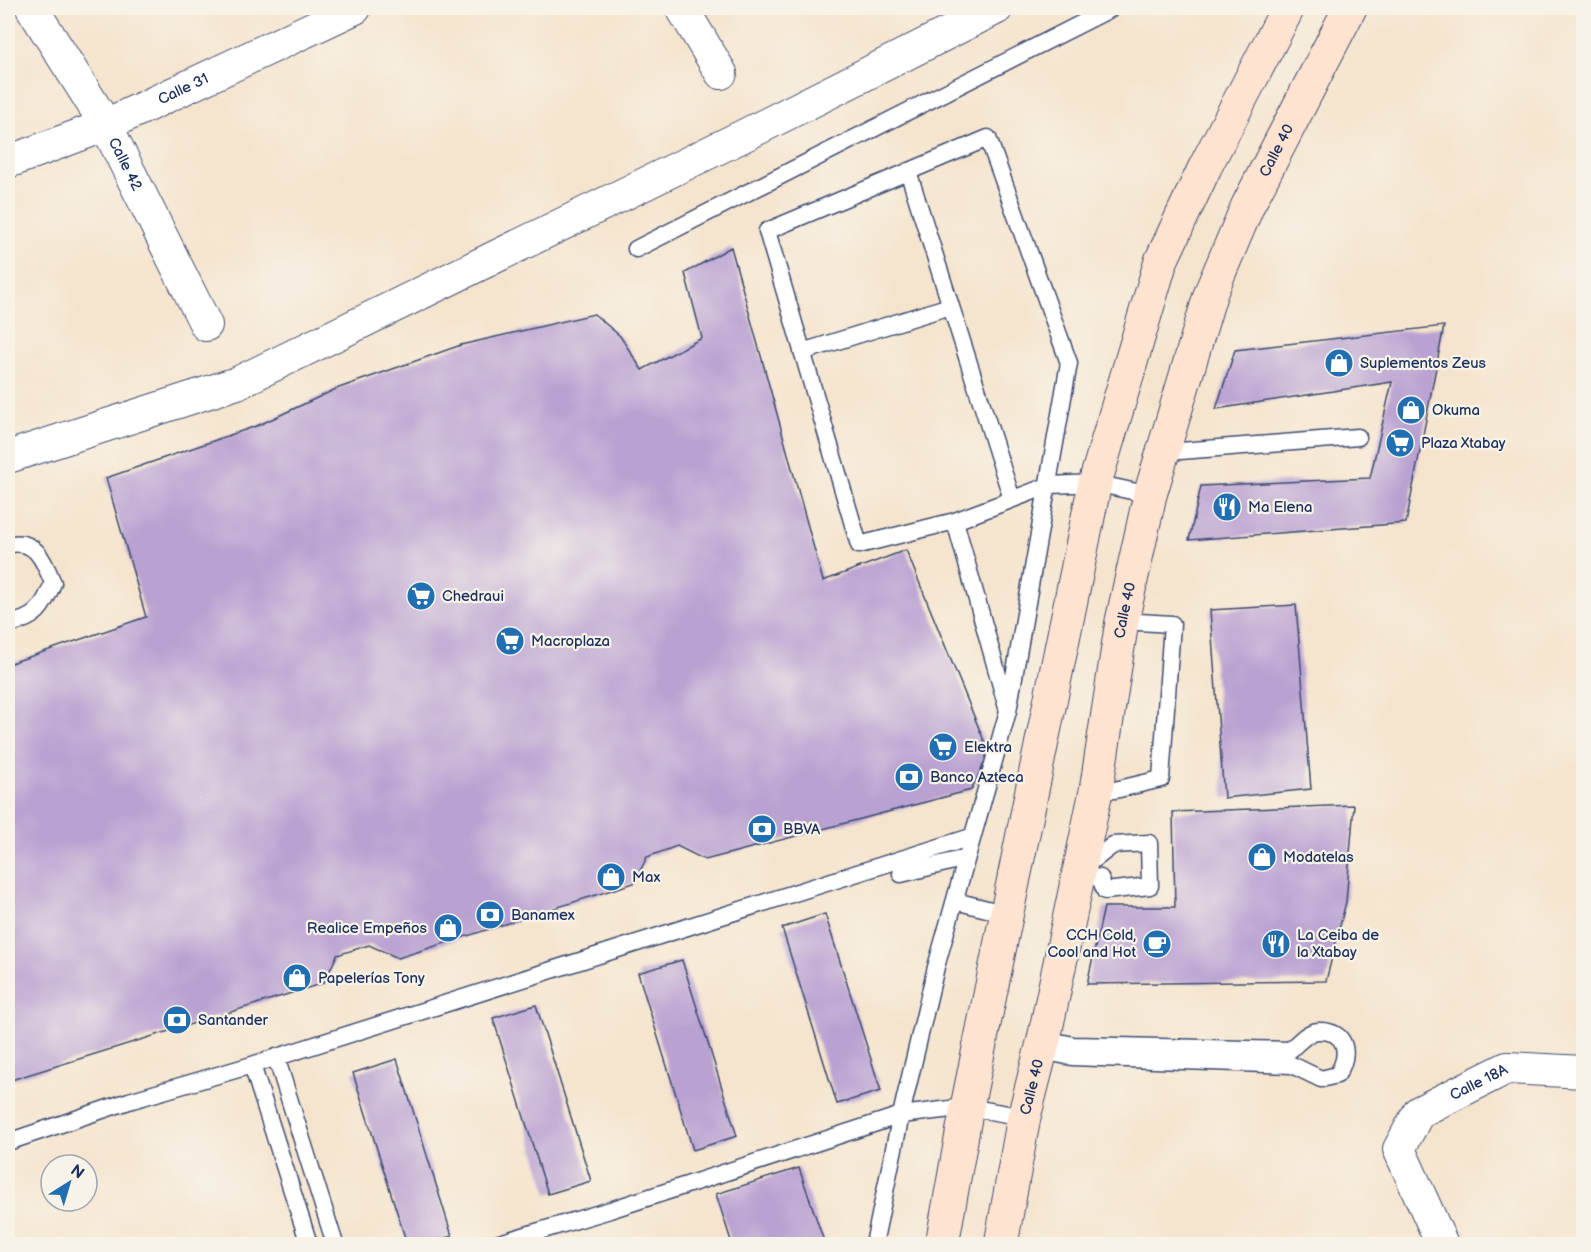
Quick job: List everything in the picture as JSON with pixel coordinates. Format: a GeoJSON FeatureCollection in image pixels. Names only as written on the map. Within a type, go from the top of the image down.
{"type":"FeatureCollection","features":[{"type":"Feature","properties":{"kind":"main road"},"geometry":{"type":"LineString","coordinates":[[942,1245],[967,1107],[1095,483],[1161,261],[1205,167],[1288,8]]}},
{"type":"Feature","properties":{"kind":"main road","name":"Calle 40"},"geometry":{"type":"LineString","coordinates":[[1001,1245],[1024,1117],[1042,1045],[1096,791],[1122,621],[1149,495],[1211,292],[1248,205],[1350,8]]}},
{"type":"Feature","properties":{"kind":"street","name":"Calle 42"},"geometry":{"type":"LineString","coordinates":[[32,8],[106,125],[206,326]]}},
{"type":"Feature","properties":{"kind":"street","name":"Calle 31"},"geometry":{"type":"LineString","coordinates":[[8,162],[106,125],[356,8]]}},
{"type":"Feature","properties":{"kind":"street"},"geometry":{"type":"LineString","coordinates":[[682,8],[722,74]]}},
{"type":"Feature","properties":{"kind":"street"},"geometry":{"type":"LineString","coordinates":[[8,457],[237,383],[751,132],[997,8]]}},
{"type":"Feature","properties":{"kind":"street","name":"Calle 18A"},"geometry":{"type":"LineString","coordinates":[[1442,1245],[1399,1149],[1419,1112],[1507,1068],[1584,1072]]}},
{"type":"Feature","properties":{"kind":"lane"},"geometry":{"type":"LineString","coordinates":[[636,249],[1112,8]]}},
{"type":"Feature","properties":{"kind":"lane"},"geometry":{"type":"LineString","coordinates":[[874,1245],[901,1115],[971,837],[1008,711],[1050,485],[1069,363],[988,138],[767,231],[859,545],[955,521],[1050,485],[1095,483],[1149,495]]}},
{"type":"Feature","properties":{"kind":"lane"},"geometry":{"type":"LineString","coordinates":[[908,171],[1012,499]]}},
{"type":"Feature","properties":{"kind":"lane"},"geometry":{"type":"LineString","coordinates":[[802,352],[950,306]]}},
{"type":"Feature","properties":{"kind":"lane"},"geometry":{"type":"LineString","coordinates":[[1165,448],[1180,451],[1358,437]]}},
{"type":"Feature","properties":{"kind":"lane"},"geometry":{"type":"LineString","coordinates":[[955,521],[1008,711]]}},
{"type":"Feature","properties":{"kind":"lane"},"geometry":{"type":"LineString","coordinates":[[8,545],[19,542],[32,547],[44,559],[53,583],[43,607],[20,622],[8,624]]}},
{"type":"Feature","properties":{"kind":"lane"},"geometry":{"type":"LineString","coordinates":[[1096,791],[1115,790],[1161,779],[1172,624],[1122,621]]}},
{"type":"Feature","properties":{"kind":"lane"},"geometry":{"type":"LineString","coordinates":[[8,1142],[129,1101],[252,1065],[971,837]]}},
{"type":"Feature","properties":{"kind":"lane"},"geometry":{"type":"LineString","coordinates":[[901,874],[966,858]]}},
{"type":"Feature","properties":{"kind":"lane"},"geometry":{"type":"LineString","coordinates":[[955,901],[1007,914]]}},
{"type":"Feature","properties":{"kind":"lane"},"geometry":{"type":"LineString","coordinates":[[1317,1030],[1335,1035],[1346,1048],[1346,1061],[1337,1075],[1321,1079],[1292,1065],[1072,1058],[1042,1045],[1290,1050],[1305,1036],[1317,1030]]}},
{"type":"Feature","properties":{"kind":"lane"},"geometry":{"type":"LineString","coordinates":[[276,1057],[335,1245]]}},
{"type":"Feature","properties":{"kind":"lane"},"geometry":{"type":"LineString","coordinates":[[252,1065],[309,1245]]}},
{"type":"Feature","properties":{"kind":"lane"},"geometry":{"type":"LineString","coordinates":[[496,1245],[901,1115],[967,1107],[1024,1117]]}},
{"type":"Feature","properties":{"kind":"building","name":"Macroplaza"},"geometry":{"type":"Polygon","coordinates":[[[731,247],[823,581],[906,550],[989,753],[971,790],[705,860],[677,846],[647,857],[634,883],[398,958],[369,945],[337,955],[324,983],[8,1081],[8,664],[146,617],[106,478],[259,425],[336,389],[461,345],[594,314],[620,336],[642,370],[702,338],[685,273],[731,247]]]}},
{"type":"Feature","properties":{"kind":"building","name":"Plaza Xtabay"},"geometry":{"type":"Polygon","coordinates":[[[1444,326],[1406,523],[1189,540],[1201,486],[1370,478],[1392,382],[1216,409],[1235,350],[1444,326]]]}},
{"type":"Feature","properties":{"kind":"building"},"geometry":{"type":"Polygon","coordinates":[[[1296,605],[1311,789],[1224,798],[1210,610],[1296,605]]]}},
{"type":"Feature","properties":{"kind":"building"},"geometry":{"type":"Polygon","coordinates":[[[1354,805],[1346,902],[1326,981],[1087,984],[1104,907],[1175,907],[1173,812],[1354,805]]]}},
{"type":"Feature","properties":{"kind":"building"},"geometry":{"type":"Polygon","coordinates":[[[825,914],[881,1091],[837,1104],[782,928],[825,914]]]}},
{"type":"Feature","properties":{"kind":"building"},"geometry":{"type":"Polygon","coordinates":[[[682,960],[737,1136],[693,1150],[638,973],[682,960]]]}},
{"type":"Feature","properties":{"kind":"building"},"geometry":{"type":"Polygon","coordinates":[[[536,1005],[591,1181],[548,1194],[493,1018],[536,1005]]]}},
{"type":"Feature","properties":{"kind":"building"},"geometry":{"type":"Polygon","coordinates":[[[397,1059],[452,1236],[423,1244],[407,1244],[353,1073],[397,1059]]]}},
{"type":"Feature","properties":{"kind":"building"},"geometry":{"type":"Polygon","coordinates":[[[799,1168],[825,1244],[732,1244],[716,1194],[799,1168]]]}},
{"type":"Feature","properties":{"kind":"place","name":"Suplementos Zeus"},"geometry":{"type":"Point","coordinates":[1339,363]}},
{"type":"Feature","properties":{"kind":"place","name":"Okuma"},"geometry":{"type":"Point","coordinates":[1411,410]}},
{"type":"Feature","properties":{"kind":"place","name":"Plaza Xtabay"},"geometry":{"type":"Point","coordinates":[1400,443]}},
{"type":"Feature","properties":{"kind":"place","name":"Ma Elena"},"geometry":{"type":"Point","coordinates":[1227,507]}},
{"type":"Feature","properties":{"kind":"place","name":"Chedraui"},"geometry":{"type":"Point","coordinates":[421,596]}},
{"type":"Feature","properties":{"kind":"place","name":"Macroplaza"},"geometry":{"type":"Point","coordinates":[510,641]}},
{"type":"Feature","properties":{"kind":"place","name":"Elektra"},"geometry":{"type":"Point","coordinates":[943,747]}},
{"type":"Feature","properties":{"kind":"place","name":"Banco Azteca"},"geometry":{"type":"Point","coordinates":[909,777]}},
{"type":"Feature","properties":{"kind":"place","name":"BBVA"},"geometry":{"type":"Point","coordinates":[762,829]}},
{"type":"Feature","properties":{"kind":"place","name":"Modatelas"},"geometry":{"type":"Point","coordinates":[1262,857]}},
{"type":"Feature","properties":{"kind":"place","name":"Max"},"geometry":{"type":"Point","coordinates":[611,877]}},
{"type":"Feature","properties":{"kind":"place","name":"Banamex"},"geometry":{"type":"Point","coordinates":[490,915]}},
{"type":"Feature","properties":{"kind":"place","name":"Realice Empeños"},"geometry":{"type":"Point","coordinates":[448,928]}},
{"type":"Feature","properties":{"kind":"place","name":"CCH Cold, Cool and Hot"},"geometry":{"type":"Point","coordinates":[1157,944]}},
{"type":"Feature","properties":{"kind":"place","name":"La Ceiba de la Xtabay"},"geometry":{"type":"Point","coordinates":[1276,944]}},
{"type":"Feature","properties":{"kind":"place","name":"Papelerías Tony"},"geometry":{"type":"Point","coordinates":[297,978]}},
{"type":"Feature","properties":{"kind":"place","name":"Santander"},"geometry":{"type":"Point","coordinates":[177,1020]}}]}
